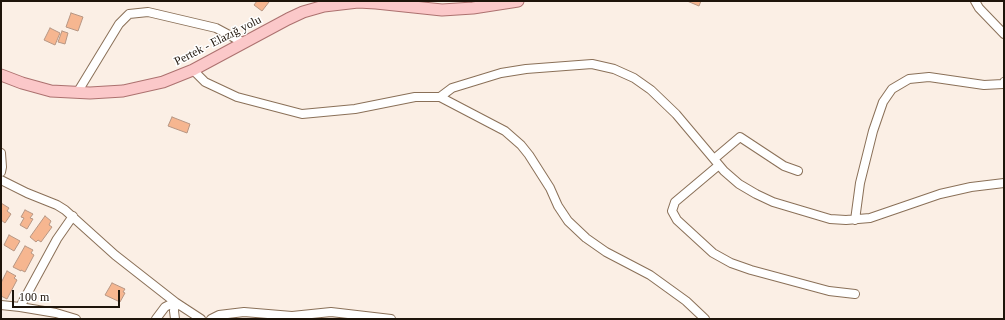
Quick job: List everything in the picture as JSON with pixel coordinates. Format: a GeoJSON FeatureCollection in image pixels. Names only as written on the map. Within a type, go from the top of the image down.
{"type":"FeatureCollection","features":[{"type":"Feature","properties":{"kind":"main road","name":"Pertek - Elazığ yolu"},"geometry":{"type":"LineString","coordinates":[[1,75],[44,89],[77,93],[105,93],[133,89],[163,82],[193,70],[288,19],[303,12],[324,6],[358,2],[442,10],[474,4],[518,1]]}},
{"type":"Feature","properties":{"kind":"street"},"geometry":{"type":"LineString","coordinates":[[976,1],[979,8],[1004,34]]}},
{"type":"Feature","properties":{"kind":"street"},"geometry":{"type":"LineString","coordinates":[[77,93],[119,24],[129,14],[148,12],[216,28],[244,43]]}},
{"type":"Feature","properties":{"kind":"street"},"geometry":{"type":"LineString","coordinates":[[440,97],[452,88],[500,73],[526,69],[592,64],[619,71],[634,78],[651,90],[676,114],[714,158],[719,166],[744,186],[773,202],[830,219],[855,220],[878,216],[925,198],[956,190],[1004,182]]}},
{"type":"Feature","properties":{"kind":"street"},"geometry":{"type":"LineString","coordinates":[[193,70],[205,82],[237,97],[302,114],[356,109],[415,97],[440,97],[505,131],[530,155],[550,188],[558,206],[565,216],[586,238],[606,252],[650,275],[686,300],[705,319]]}},
{"type":"Feature","properties":{"kind":"street"},"geometry":{"type":"LineString","coordinates":[[855,220],[860,183],[873,131],[883,102],[892,89],[909,79],[929,77],[984,85],[1003,84],[1004,82]]}},
{"type":"Feature","properties":{"kind":"street"},"geometry":{"type":"LineString","coordinates":[[714,158],[740,137],[784,166],[798,171]]}},
{"type":"Feature","properties":{"kind":"street"},"geometry":{"type":"LineString","coordinates":[[1,153],[1,172]]}},
{"type":"Feature","properties":{"kind":"street"},"geometry":{"type":"LineString","coordinates":[[719,166],[674,202],[672,211],[677,220],[713,252],[731,263],[746,269],[828,291],[855,294]]}},
{"type":"Feature","properties":{"kind":"street"},"geometry":{"type":"LineString","coordinates":[[1,180],[27,194],[57,204],[73,216],[94,238],[115,255],[175,302],[201,319]]}},
{"type":"Feature","properties":{"kind":"street"},"geometry":{"type":"LineString","coordinates":[[20,306],[56,239],[73,216]]}},
{"type":"Feature","properties":{"kind":"street"},"geometry":{"type":"LineString","coordinates":[[156,319],[165,307],[175,302]]}},
{"type":"Feature","properties":{"kind":"street"},"geometry":{"type":"LineString","coordinates":[[175,302],[175,319]]}},
{"type":"Feature","properties":{"kind":"street"},"geometry":{"type":"LineString","coordinates":[[1,305],[20,306],[56,313],[76,319]]}},
{"type":"Feature","properties":{"kind":"street"},"geometry":{"type":"LineString","coordinates":[[211,319],[219,315],[253,312],[292,316],[332,312],[391,319]]}},
{"type":"Feature","properties":{"kind":"building"},"geometry":{"type":"Polygon","coordinates":[[[257,1],[269,2],[262,11],[254,5],[257,1]]]}},
{"type":"Feature","properties":{"kind":"building"},"geometry":{"type":"Polygon","coordinates":[[[687,1],[701,1],[699,6],[687,1]]]}},
{"type":"Feature","properties":{"kind":"building"},"geometry":{"type":"Polygon","coordinates":[[[71,13],[83,17],[78,31],[66,27],[71,13]]]}},
{"type":"Feature","properties":{"kind":"building"},"geometry":{"type":"Polygon","coordinates":[[[50,28],[60,33],[55,45],[44,40],[50,28]]]}},
{"type":"Feature","properties":{"kind":"building"},"geometry":{"type":"Polygon","coordinates":[[[62,31],[68,33],[65,44],[58,42],[62,31]]]}},
{"type":"Feature","properties":{"kind":"building"},"geometry":{"type":"Polygon","coordinates":[[[172,117],[190,124],[187,133],[168,126],[172,117]]]}},
{"type":"Feature","properties":{"kind":"building"},"geometry":{"type":"Polygon","coordinates":[[[1,203],[9,208],[7,211],[11,214],[5,223],[1,220],[1,203]]]}},
{"type":"Feature","properties":{"kind":"building"},"geometry":{"type":"Polygon","coordinates":[[[25,210],[33,214],[30,218],[33,219],[27,229],[20,225],[24,218],[21,217],[25,210]]]}},
{"type":"Feature","properties":{"kind":"building"},"geometry":{"type":"Polygon","coordinates":[[[45,216],[51,221],[49,225],[52,227],[41,242],[38,240],[36,242],[30,237],[45,216]]]}},
{"type":"Feature","properties":{"kind":"building"},"geometry":{"type":"Polygon","coordinates":[[[9,235],[20,241],[14,251],[4,245],[9,235]]]}},
{"type":"Feature","properties":{"kind":"building"},"geometry":{"type":"Polygon","coordinates":[[[25,246],[33,250],[31,253],[34,255],[25,272],[13,267],[25,246]]]}},
{"type":"Feature","properties":{"kind":"building"},"geometry":{"type":"Polygon","coordinates":[[[7,271],[16,276],[14,278],[17,280],[7,299],[1,296],[1,283],[7,271]]]}},
{"type":"Feature","properties":{"kind":"building"},"geometry":{"type":"Polygon","coordinates":[[[112,283],[125,289],[123,292],[125,293],[120,302],[105,295],[112,283]]]}}]}
